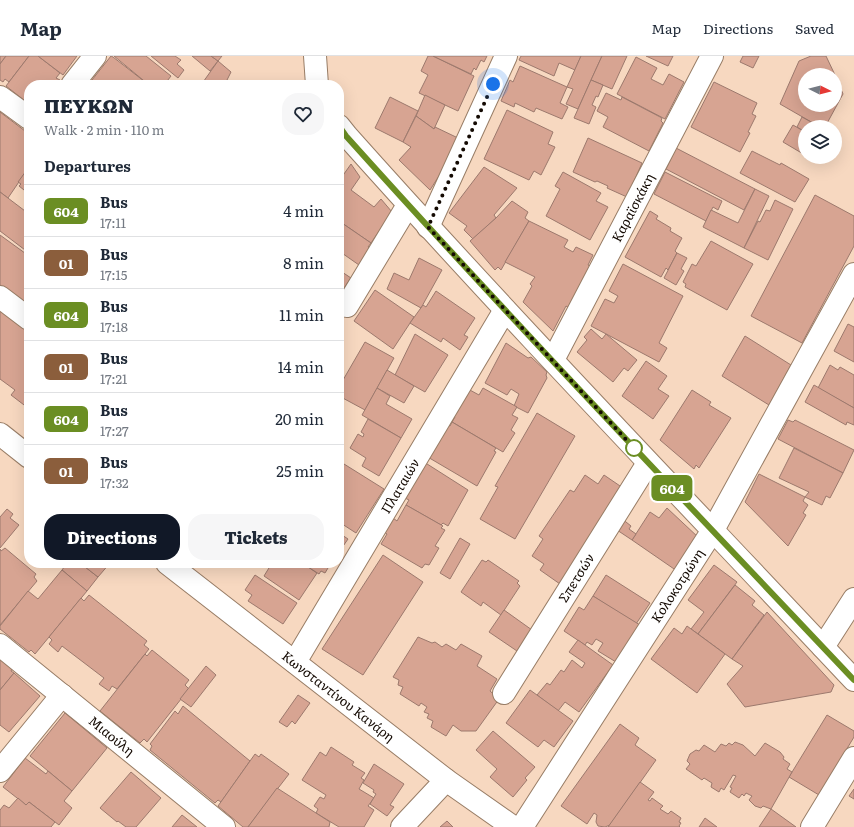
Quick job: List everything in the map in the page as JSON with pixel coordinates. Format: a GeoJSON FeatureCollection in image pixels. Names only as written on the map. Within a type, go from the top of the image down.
{"type":"FeatureCollection","features":[{"type":"Feature","properties":{"kind":"street"},"geometry":{"type":"LineString","coordinates":[[76,80],[95,56]]}},
{"type":"Feature","properties":{"kind":"street"},"geometry":{"type":"LineString","coordinates":[[315,56],[317,80]]}},
{"type":"Feature","properties":{"kind":"street"},"geometry":{"type":"LineString","coordinates":[[428,227],[506,56]]}},
{"type":"Feature","properties":{"kind":"street","name":"Καραϊσκάκη"},"geometry":{"type":"LineString","coordinates":[[553,360],[712,56]]}},
{"type":"Feature","properties":{"kind":"street"},"geometry":{"type":"LineString","coordinates":[[0,97],[24,114]]}},
{"type":"Feature","properties":{"kind":"street"},"geometry":{"type":"LineString","coordinates":[[344,138],[553,360],[648,464],[713,530],[854,680]]}},
{"type":"Feature","properties":{"kind":"street"},"geometry":{"type":"LineString","coordinates":[[347,306],[408,205]]}},
{"type":"Feature","properties":{"kind":"street","name":"Κολοκοτρώνη"},"geometry":{"type":"LineString","coordinates":[[522,827],[713,530],[854,274]]}},
{"type":"Feature","properties":{"kind":"street"},"geometry":{"type":"LineString","coordinates":[[0,297],[24,315]]}},
{"type":"Feature","properties":{"kind":"street","name":"Πλαταιών"},"geometry":{"type":"LineString","coordinates":[[295,662],[505,310]]}},
{"type":"Feature","properties":{"kind":"street"},"geometry":{"type":"LineString","coordinates":[[0,434],[24,453]]}},
{"type":"Feature","properties":{"kind":"street","name":"Σπετσών"},"geometry":{"type":"LineString","coordinates":[[504,693],[648,464]]}},
{"type":"Feature","properties":{"kind":"street","name":"Κωνσταντίνου Κανάρη"},"geometry":{"type":"LineString","coordinates":[[173,568],[446,780],[513,827]]}},
{"type":"Feature","properties":{"kind":"street"},"geometry":{"type":"LineString","coordinates":[[823,647],[854,599]]}},
{"type":"Feature","properties":{"kind":"street","name":"Μιαούλη"},"geometry":{"type":"LineString","coordinates":[[0,645],[224,827]]}},
{"type":"Feature","properties":{"kind":"street"},"geometry":{"type":"LineString","coordinates":[[0,771],[62,695]]}},
{"type":"Feature","properties":{"kind":"street"},"geometry":{"type":"LineString","coordinates":[[812,827],[854,758]]}},
{"type":"Feature","properties":{"kind":"street"},"geometry":{"type":"LineString","coordinates":[[402,827],[446,780]]}},
{"type":"Feature","properties":{"kind":"building"},"geometry":{"type":"Polygon","coordinates":[[[0,56],[6,56],[0,64],[0,56]]]}},
{"type":"Feature","properties":{"kind":"building"},"geometry":{"type":"Polygon","coordinates":[[[6,56],[29,56],[9,82],[5,79],[3,82],[0,80],[0,64],[6,56]]]}},
{"type":"Feature","properties":{"kind":"building"},"geometry":{"type":"Polygon","coordinates":[[[29,56],[38,56],[60,73],[56,78],[60,80],[24,80],[24,100],[6,86],[29,56]]]}},
{"type":"Feature","properties":{"kind":"building"},"geometry":{"type":"Polygon","coordinates":[[[38,56],[77,56],[63,75],[38,56]]]}},
{"type":"Feature","properties":{"kind":"building"},"geometry":{"type":"Polygon","coordinates":[[[111,56],[143,80],[92,80],[111,56]]]}},
{"type":"Feature","properties":{"kind":"building"},"geometry":{"type":"Polygon","coordinates":[[[114,56],[146,56],[171,76],[168,80],[143,80],[114,56]]]}},
{"type":"Feature","properties":{"kind":"building"},"geometry":{"type":"Polygon","coordinates":[[[151,56],[175,56],[181,60],[177,64],[184,70],[178,78],[151,56]]]}},
{"type":"Feature","properties":{"kind":"building"},"geometry":{"type":"Polygon","coordinates":[[[192,56],[211,56],[218,61],[210,71],[192,56]]]}},
{"type":"Feature","properties":{"kind":"building"},"geometry":{"type":"Polygon","coordinates":[[[211,56],[222,56],[218,61],[211,56]]]}},
{"type":"Feature","properties":{"kind":"building"},"geometry":{"type":"Polygon","coordinates":[[[428,56],[433,56],[474,76],[458,111],[419,93],[428,75],[421,71],[428,56]]]}},
{"type":"Feature","properties":{"kind":"building"},"geometry":{"type":"Polygon","coordinates":[[[433,56],[487,56],[484,62],[481,60],[476,70],[474,68],[471,74],[433,56]]]}},
{"type":"Feature","properties":{"kind":"building"},"geometry":{"type":"Polygon","coordinates":[[[521,56],[581,56],[575,70],[559,63],[554,76],[519,60],[521,56]]]}},
{"type":"Feature","properties":{"kind":"building"},"geometry":{"type":"Polygon","coordinates":[[[581,56],[602,56],[578,109],[566,104],[573,89],[567,87],[581,56]]]}},
{"type":"Feature","properties":{"kind":"building"},"geometry":{"type":"Polygon","coordinates":[[[602,56],[627,56],[612,89],[591,80],[602,56]]]}},
{"type":"Feature","properties":{"kind":"building"},"geometry":{"type":"Polygon","coordinates":[[[646,56],[673,56],[668,66],[646,56]]]}},
{"type":"Feature","properties":{"kind":"building"},"geometry":{"type":"Polygon","coordinates":[[[743,56],[759,56],[753,68],[740,62],[743,56]]]}},
{"type":"Feature","properties":{"kind":"building"},"geometry":{"type":"Polygon","coordinates":[[[811,56],[826,56],[832,68],[798,68],[798,112],[833,112],[829,120],[808,120],[780,104],[799,61],[811,56]]]}},
{"type":"Feature","properties":{"kind":"building"},"geometry":{"type":"Polygon","coordinates":[[[636,57],[657,68],[651,79],[663,85],[669,74],[684,82],[665,119],[617,94],[636,57]]]}},
{"type":"Feature","properties":{"kind":"building"},"geometry":{"type":"Polygon","coordinates":[[[218,61],[231,72],[227,80],[205,80],[218,61]]]}},
{"type":"Feature","properties":{"kind":"building"},"geometry":{"type":"Polygon","coordinates":[[[520,66],[567,87],[560,103],[568,107],[562,119],[536,108],[534,112],[515,103],[514,107],[501,101],[510,80],[513,82],[520,66]]]}},
{"type":"Feature","properties":{"kind":"building"},"geometry":{"type":"Polygon","coordinates":[[[591,80],[603,85],[598,97],[596,96],[592,105],[596,107],[589,124],[574,118],[591,80]]]}},
{"type":"Feature","properties":{"kind":"building"},"geometry":{"type":"Polygon","coordinates":[[[714,82],[757,103],[752,114],[756,116],[748,132],[750,133],[740,152],[691,127],[714,82]]]}},
{"type":"Feature","properties":{"kind":"building"},"geometry":{"type":"Polygon","coordinates":[[[606,93],[621,100],[622,97],[662,118],[661,121],[663,123],[649,151],[603,127],[608,117],[597,111],[606,93]]]}},
{"type":"Feature","properties":{"kind":"building"},"geometry":{"type":"Polygon","coordinates":[[[425,95],[445,105],[434,129],[416,116],[425,95]]]}},
{"type":"Feature","properties":{"kind":"building"},"geometry":{"type":"Polygon","coordinates":[[[390,97],[418,111],[403,142],[375,128],[390,97]]]}},
{"type":"Feature","properties":{"kind":"building"},"geometry":{"type":"Polygon","coordinates":[[[507,110],[553,132],[548,144],[555,147],[541,175],[534,171],[529,180],[484,159],[507,110]]]}},
{"type":"Feature","properties":{"kind":"building"},"geometry":{"type":"Polygon","coordinates":[[[0,112],[24,130],[24,174],[8,198],[0,192],[0,112]]]}},
{"type":"Feature","properties":{"kind":"building"},"geometry":{"type":"Polygon","coordinates":[[[416,116],[434,129],[435,127],[458,138],[444,168],[430,190],[399,160],[411,147],[403,142],[416,116]]]}},
{"type":"Feature","properties":{"kind":"building"},"geometry":{"type":"Polygon","coordinates":[[[802,117],[807,120],[800,120],[802,117]]]}},
{"type":"Feature","properties":{"kind":"building"},"geometry":{"type":"Polygon","coordinates":[[[793,125],[798,128],[798,151],[783,142],[793,125]]]}},
{"type":"Feature","properties":{"kind":"building"},"geometry":{"type":"Polygon","coordinates":[[[588,138],[642,163],[627,197],[607,188],[608,186],[573,172],[588,138]]]}},
{"type":"Feature","properties":{"kind":"building"},"geometry":{"type":"Polygon","coordinates":[[[676,148],[755,189],[744,210],[666,169],[676,148]]]}},
{"type":"Feature","properties":{"kind":"building"},"geometry":{"type":"Polygon","coordinates":[[[752,151],[780,165],[781,163],[809,179],[795,202],[740,173],[752,151]]]}},
{"type":"Feature","properties":{"kind":"building"},"geometry":{"type":"Polygon","coordinates":[[[351,164],[360,177],[351,190],[374,207],[381,199],[392,212],[371,243],[344,224],[344,174],[351,164]]]}},
{"type":"Feature","properties":{"kind":"building"},"geometry":{"type":"Polygon","coordinates":[[[484,167],[517,188],[494,215],[496,218],[473,239],[464,230],[467,226],[449,213],[484,167]]]}},
{"type":"Feature","properties":{"kind":"building"},"geometry":{"type":"Polygon","coordinates":[[[563,172],[601,193],[596,201],[608,207],[590,240],[546,216],[560,189],[555,186],[563,172]]]}},
{"type":"Feature","properties":{"kind":"building"},"geometry":{"type":"Polygon","coordinates":[[[665,172],[722,201],[718,210],[713,207],[706,221],[654,194],[665,172]]]}},
{"type":"Feature","properties":{"kind":"building"},"geometry":{"type":"Polygon","coordinates":[[[24,174],[24,190],[19,186],[21,184],[18,182],[24,174]]]}},
{"type":"Feature","properties":{"kind":"building"},"geometry":{"type":"Polygon","coordinates":[[[755,189],[769,196],[744,248],[703,227],[711,210],[738,223],[755,189]]]}},
{"type":"Feature","properties":{"kind":"building"},"geometry":{"type":"Polygon","coordinates":[[[0,192],[24,210],[24,249],[0,231],[0,192]]]}},
{"type":"Feature","properties":{"kind":"building"},"geometry":{"type":"Polygon","coordinates":[[[815,195],[854,216],[854,246],[802,343],[751,316],[815,195]]]}},
{"type":"Feature","properties":{"kind":"building"},"geometry":{"type":"Polygon","coordinates":[[[775,200],[793,209],[768,260],[744,248],[758,221],[760,222],[766,210],[770,211],[775,200]]]}},
{"type":"Feature","properties":{"kind":"building"},"geometry":{"type":"Polygon","coordinates":[[[512,201],[528,212],[525,218],[529,221],[501,270],[498,267],[495,270],[470,241],[496,218],[512,201]]]}},
{"type":"Feature","properties":{"kind":"building"},"geometry":{"type":"Polygon","coordinates":[[[650,211],[658,216],[656,219],[671,228],[670,231],[682,238],[675,251],[677,253],[668,270],[666,268],[661,277],[625,257],[650,211]]]}},
{"type":"Feature","properties":{"kind":"building"},"geometry":{"type":"Polygon","coordinates":[[[529,221],[568,240],[564,247],[573,252],[576,247],[593,255],[588,265],[593,268],[571,309],[566,306],[553,331],[523,302],[532,286],[530,284],[535,277],[505,262],[529,221]]]}},
{"type":"Feature","properties":{"kind":"building"},"geometry":{"type":"Polygon","coordinates":[[[344,224],[371,243],[368,247],[370,249],[359,265],[344,254],[344,224]]]}},
{"type":"Feature","properties":{"kind":"building"},"geometry":{"type":"Polygon","coordinates":[[[0,235],[24,252],[24,302],[0,285],[0,235]]]}},
{"type":"Feature","properties":{"kind":"building"},"geometry":{"type":"Polygon","coordinates":[[[711,241],[753,264],[727,310],[685,287],[686,284],[683,282],[692,264],[696,266],[711,241]]]}},
{"type":"Feature","properties":{"kind":"building"},"geometry":{"type":"Polygon","coordinates":[[[677,253],[687,258],[681,269],[684,271],[676,285],[664,278],[677,253]]]}},
{"type":"Feature","properties":{"kind":"building"},"geometry":{"type":"Polygon","coordinates":[[[419,258],[442,270],[421,308],[387,289],[394,273],[409,280],[419,258]]]}},
{"type":"Feature","properties":{"kind":"building"},"geometry":{"type":"Polygon","coordinates":[[[623,264],[683,296],[659,343],[667,348],[659,362],[591,326],[605,299],[614,303],[618,296],[609,291],[623,264]]]}},
{"type":"Feature","properties":{"kind":"building"},"geometry":{"type":"Polygon","coordinates":[[[344,273],[351,278],[344,288],[344,273]]]}},
{"type":"Feature","properties":{"kind":"building"},"geometry":{"type":"Polygon","coordinates":[[[375,290],[414,317],[393,349],[354,321],[375,290]]]}},
{"type":"Feature","properties":{"kind":"building"},"geometry":{"type":"Polygon","coordinates":[[[436,291],[475,318],[464,335],[468,337],[460,350],[443,338],[441,342],[410,323],[423,305],[426,307],[436,291]]]}},
{"type":"Feature","properties":{"kind":"building"},"geometry":{"type":"Polygon","coordinates":[[[0,304],[24,322],[24,405],[11,395],[15,390],[0,379],[0,304]]]}},
{"type":"Feature","properties":{"kind":"building"},"geometry":{"type":"Polygon","coordinates":[[[848,324],[854,327],[854,362],[834,351],[848,324]]]}},
{"type":"Feature","properties":{"kind":"building"},"geometry":{"type":"Polygon","coordinates":[[[591,329],[602,339],[606,334],[637,360],[628,371],[624,368],[613,382],[577,352],[587,340],[584,337],[591,329]]]}},
{"type":"Feature","properties":{"kind":"building"},"geometry":{"type":"Polygon","coordinates":[[[415,334],[448,355],[425,392],[395,375],[415,334]]]}},
{"type":"Feature","properties":{"kind":"building"},"geometry":{"type":"Polygon","coordinates":[[[745,336],[791,365],[769,405],[722,376],[745,336]]]}},
{"type":"Feature","properties":{"kind":"building"},"geometry":{"type":"Polygon","coordinates":[[[365,342],[394,358],[365,410],[344,399],[344,378],[365,342]]]}},
{"type":"Feature","properties":{"kind":"building"},"geometry":{"type":"Polygon","coordinates":[[[506,343],[528,358],[531,357],[547,372],[547,378],[528,413],[514,406],[519,394],[511,389],[507,395],[485,383],[506,343]]]}},
{"type":"Feature","properties":{"kind":"building"},"geometry":{"type":"Polygon","coordinates":[[[646,361],[667,376],[658,389],[669,396],[653,419],[622,396],[646,361]]]}},
{"type":"Feature","properties":{"kind":"building"},"geometry":{"type":"Polygon","coordinates":[[[830,365],[838,370],[840,367],[854,375],[854,408],[818,388],[830,365]]]}},
{"type":"Feature","properties":{"kind":"building"},"geometry":{"type":"Polygon","coordinates":[[[387,370],[414,386],[404,403],[377,388],[387,370]]]}},
{"type":"Feature","properties":{"kind":"building"},"geometry":{"type":"Polygon","coordinates":[[[814,385],[854,408],[854,425],[847,422],[846,425],[805,402],[814,385]]]}},
{"type":"Feature","properties":{"kind":"building"},"geometry":{"type":"Polygon","coordinates":[[[377,388],[390,396],[386,404],[412,419],[401,438],[362,415],[377,388]]]}},
{"type":"Feature","properties":{"kind":"building"},"geometry":{"type":"Polygon","coordinates":[[[483,388],[517,407],[512,415],[518,418],[511,430],[515,433],[503,452],[452,422],[455,417],[453,415],[468,389],[479,395],[483,388]]]}},
{"type":"Feature","properties":{"kind":"building"},"geometry":{"type":"Polygon","coordinates":[[[692,390],[711,402],[709,405],[731,418],[699,468],[696,465],[694,469],[660,440],[692,390]]]}},
{"type":"Feature","properties":{"kind":"building"},"geometry":{"type":"Polygon","coordinates":[[[537,413],[575,436],[515,539],[480,519],[498,487],[495,486],[537,413]]]}},
{"type":"Feature","properties":{"kind":"building"},"geometry":{"type":"Polygon","coordinates":[[[368,419],[401,438],[379,476],[362,466],[366,458],[350,448],[358,434],[363,437],[364,434],[361,432],[368,419]]]}},
{"type":"Feature","properties":{"kind":"building"},"geometry":{"type":"Polygon","coordinates":[[[788,420],[793,422],[795,420],[854,450],[843,473],[778,439],[788,420]]]}},
{"type":"Feature","properties":{"kind":"building"},"geometry":{"type":"Polygon","coordinates":[[[452,422],[496,448],[494,451],[496,452],[477,486],[426,456],[445,423],[450,426],[452,422]]]}},
{"type":"Feature","properties":{"kind":"building"},"geometry":{"type":"Polygon","coordinates":[[[794,448],[843,473],[830,498],[826,496],[822,505],[805,497],[809,492],[779,478],[794,448]]]}},
{"type":"Feature","properties":{"kind":"building"},"geometry":{"type":"Polygon","coordinates":[[[424,462],[468,490],[448,526],[443,523],[441,525],[406,505],[409,500],[403,497],[424,462]]]}},
{"type":"Feature","properties":{"kind":"building"},"geometry":{"type":"Polygon","coordinates":[[[344,464],[384,489],[356,533],[344,525],[344,464]]]}},
{"type":"Feature","properties":{"kind":"building"},"geometry":{"type":"Polygon","coordinates":[[[759,474],[805,497],[803,501],[808,505],[803,513],[806,515],[788,546],[745,502],[759,474]]]}},
{"type":"Feature","properties":{"kind":"building"},"geometry":{"type":"Polygon","coordinates":[[[585,475],[598,484],[604,475],[623,488],[560,584],[540,570],[544,564],[532,556],[543,539],[539,536],[570,490],[574,492],[585,475]]]}},
{"type":"Feature","properties":{"kind":"building"},"geometry":{"type":"Polygon","coordinates":[[[406,505],[443,526],[441,528],[445,530],[435,546],[439,548],[429,565],[425,564],[422,568],[381,544],[387,534],[384,532],[393,518],[397,521],[406,505]]]}},
{"type":"Feature","properties":{"kind":"building"},"geometry":{"type":"Polygon","coordinates":[[[667,508],[699,538],[677,571],[632,540],[650,512],[659,518],[667,508]]]}},
{"type":"Feature","properties":{"kind":"building"},"geometry":{"type":"Polygon","coordinates":[[[7,509],[13,514],[10,518],[19,525],[0,548],[0,517],[7,509]]]}},
{"type":"Feature","properties":{"kind":"building"},"geometry":{"type":"Polygon","coordinates":[[[621,518],[631,526],[629,529],[636,534],[632,540],[614,528],[621,518]]]}},
{"type":"Feature","properties":{"kind":"building"},"geometry":{"type":"Polygon","coordinates":[[[344,536],[348,539],[344,545],[344,536]]]}},
{"type":"Feature","properties":{"kind":"building"},"geometry":{"type":"Polygon","coordinates":[[[460,538],[470,544],[450,579],[440,573],[460,538]]]}},
{"type":"Feature","properties":{"kind":"building"},"geometry":{"type":"Polygon","coordinates":[[[5,548],[24,564],[24,568],[29,568],[36,574],[34,577],[37,581],[0,625],[0,549],[1,551],[5,548]]]}},
{"type":"Feature","properties":{"kind":"building"},"geometry":{"type":"Polygon","coordinates":[[[383,555],[423,582],[363,675],[322,649],[383,555]]]}},
{"type":"Feature","properties":{"kind":"building"},"geometry":{"type":"Polygon","coordinates":[[[482,560],[486,562],[488,560],[519,581],[517,583],[520,586],[501,615],[483,602],[481,606],[461,592],[482,560]]]}},
{"type":"Feature","properties":{"kind":"building"},"geometry":{"type":"Polygon","coordinates":[[[714,565],[737,582],[698,634],[691,629],[704,612],[688,600],[714,565]]]}},
{"type":"Feature","properties":{"kind":"building"},"geometry":{"type":"Polygon","coordinates":[[[63,568],[86,568],[98,577],[87,591],[62,570],[63,568]]]}},
{"type":"Feature","properties":{"kind":"building"},"geometry":{"type":"Polygon","coordinates":[[[86,568],[106,568],[98,577],[86,568]]]}},
{"type":"Feature","properties":{"kind":"building"},"geometry":{"type":"Polygon","coordinates":[[[269,568],[310,568],[317,573],[299,600],[264,576],[269,568]]]}},
{"type":"Feature","properties":{"kind":"building"},"geometry":{"type":"Polygon","coordinates":[[[310,568],[328,568],[325,573],[321,571],[319,574],[310,568]]]}},
{"type":"Feature","properties":{"kind":"building"},"geometry":{"type":"Polygon","coordinates":[[[62,570],[87,591],[35,654],[31,650],[29,652],[0,629],[0,626],[28,591],[38,599],[62,570]]]}},
{"type":"Feature","properties":{"kind":"building"},"geometry":{"type":"Polygon","coordinates":[[[255,575],[297,603],[283,624],[248,601],[252,595],[245,590],[255,575]]]}},
{"type":"Feature","properties":{"kind":"building"},"geometry":{"type":"Polygon","coordinates":[[[606,575],[650,603],[636,624],[593,596],[606,575]]]}},
{"type":"Feature","properties":{"kind":"building"},"geometry":{"type":"Polygon","coordinates":[[[735,585],[755,601],[752,605],[764,615],[732,659],[698,634],[735,585]]]}},
{"type":"Feature","properties":{"kind":"building"},"geometry":{"type":"Polygon","coordinates":[[[89,595],[147,641],[144,645],[149,649],[117,689],[112,686],[109,691],[99,684],[104,678],[62,646],[58,652],[49,644],[52,640],[49,637],[81,598],[84,601],[89,595]]]}},
{"type":"Feature","properties":{"kind":"building"},"geometry":{"type":"Polygon","coordinates":[[[593,596],[640,625],[616,662],[598,651],[603,643],[596,639],[592,645],[587,642],[585,645],[564,631],[579,607],[584,610],[593,596]]]}},
{"type":"Feature","properties":{"kind":"building"},"geometry":{"type":"Polygon","coordinates":[[[504,610],[532,630],[517,651],[489,632],[504,610]]]}},
{"type":"Feature","properties":{"kind":"building"},"geometry":{"type":"Polygon","coordinates":[[[767,612],[834,685],[831,692],[745,707],[727,684],[743,666],[732,659],[767,612]]]}},
{"type":"Feature","properties":{"kind":"building"},"geometry":{"type":"Polygon","coordinates":[[[687,626],[725,654],[697,693],[651,659],[674,628],[682,634],[687,626]]]}},
{"type":"Feature","properties":{"kind":"building"},"geometry":{"type":"Polygon","coordinates":[[[418,637],[432,643],[435,642],[442,647],[446,644],[456,650],[461,644],[482,656],[477,666],[497,679],[490,691],[499,699],[476,731],[461,731],[453,725],[446,736],[431,727],[433,721],[427,718],[429,714],[424,712],[427,707],[421,703],[419,706],[400,694],[403,687],[398,685],[399,680],[393,677],[418,637]]]}},
{"type":"Feature","properties":{"kind":"building"},"geometry":{"type":"Polygon","coordinates":[[[578,640],[613,665],[579,712],[565,702],[558,711],[537,695],[547,683],[550,685],[561,670],[564,672],[572,660],[582,668],[585,663],[569,652],[578,640]]]}},
{"type":"Feature","properties":{"kind":"building"},"geometry":{"type":"Polygon","coordinates":[[[152,650],[189,680],[185,685],[189,689],[147,742],[144,739],[140,743],[100,711],[145,654],[147,656],[152,650]]]}},
{"type":"Feature","properties":{"kind":"building"},"geometry":{"type":"Polygon","coordinates":[[[0,659],[12,669],[11,671],[14,673],[0,690],[0,659]]]}},
{"type":"Feature","properties":{"kind":"building"},"geometry":{"type":"Polygon","coordinates":[[[206,666],[216,675],[191,707],[180,699],[206,666]]]}},
{"type":"Feature","properties":{"kind":"building"},"geometry":{"type":"Polygon","coordinates":[[[14,673],[40,696],[9,732],[0,725],[0,690],[14,673]]]}},
{"type":"Feature","properties":{"kind":"building"},"geometry":{"type":"Polygon","coordinates":[[[530,690],[573,721],[554,747],[544,740],[538,747],[506,723],[530,690]]]}},
{"type":"Feature","properties":{"kind":"building"},"geometry":{"type":"Polygon","coordinates":[[[298,695],[310,703],[295,724],[292,721],[287,727],[279,722],[298,695]]]}},
{"type":"Feature","properties":{"kind":"building"},"geometry":{"type":"Polygon","coordinates":[[[183,706],[250,761],[221,802],[218,800],[215,803],[150,750],[152,746],[150,744],[175,711],[178,714],[183,706]]]}},
{"type":"Feature","properties":{"kind":"building"},"geometry":{"type":"Polygon","coordinates":[[[65,713],[107,748],[72,791],[30,756],[65,713]]]}},
{"type":"Feature","properties":{"kind":"building"},"geometry":{"type":"Polygon","coordinates":[[[827,715],[854,731],[854,737],[819,795],[789,777],[827,715]]]}},
{"type":"Feature","properties":{"kind":"building"},"geometry":{"type":"Polygon","coordinates":[[[620,724],[639,738],[635,745],[656,760],[610,825],[605,827],[598,826],[596,822],[597,815],[594,813],[587,824],[561,806],[620,724]]]}},
{"type":"Feature","properties":{"kind":"building"},"geometry":{"type":"Polygon","coordinates":[[[493,731],[535,767],[525,778],[527,780],[513,797],[490,777],[497,769],[476,750],[493,731]]]}},
{"type":"Feature","properties":{"kind":"building"},"geometry":{"type":"Polygon","coordinates":[[[735,742],[743,745],[755,756],[765,743],[780,752],[784,757],[783,759],[790,764],[787,769],[792,772],[771,809],[763,806],[761,808],[755,806],[749,800],[752,796],[746,793],[744,796],[742,794],[739,798],[730,792],[732,788],[730,787],[736,776],[733,775],[724,790],[721,788],[719,792],[711,787],[712,783],[704,778],[702,780],[686,769],[690,764],[687,761],[690,754],[696,750],[699,751],[704,745],[715,752],[721,744],[726,746],[729,743],[732,745],[735,742]]]}},
{"type":"Feature","properties":{"kind":"building"},"geometry":{"type":"Polygon","coordinates":[[[331,747],[354,762],[352,765],[365,773],[361,778],[364,780],[359,789],[374,798],[368,806],[374,810],[364,827],[339,827],[316,813],[318,809],[314,806],[320,797],[324,799],[326,795],[302,780],[320,752],[326,756],[331,747]]]}},
{"type":"Feature","properties":{"kind":"building"},"geometry":{"type":"Polygon","coordinates":[[[255,754],[259,757],[261,754],[289,774],[248,827],[243,827],[218,806],[255,754]]]}},
{"type":"Feature","properties":{"kind":"building"},"geometry":{"type":"Polygon","coordinates":[[[25,758],[46,774],[48,771],[72,791],[64,801],[72,808],[59,825],[29,802],[26,805],[3,787],[25,758]]]}},
{"type":"Feature","properties":{"kind":"building"},"geometry":{"type":"Polygon","coordinates":[[[374,764],[404,784],[390,805],[394,807],[387,816],[370,804],[376,794],[373,792],[374,790],[363,783],[374,764]]]}},
{"type":"Feature","properties":{"kind":"building"},"geometry":{"type":"Polygon","coordinates":[[[131,772],[161,798],[136,827],[126,827],[118,821],[117,822],[100,808],[131,772]]]}},
{"type":"Feature","properties":{"kind":"building"},"geometry":{"type":"Polygon","coordinates":[[[640,782],[654,792],[648,800],[650,801],[652,798],[663,806],[660,809],[668,814],[671,811],[681,818],[679,822],[681,823],[679,826],[680,827],[608,827],[640,782]]]}},
{"type":"Feature","properties":{"kind":"building"},"geometry":{"type":"Polygon","coordinates":[[[277,788],[330,822],[329,827],[248,827],[277,788]]]}},
{"type":"Feature","properties":{"kind":"building"},"geometry":{"type":"Polygon","coordinates":[[[854,789],[854,799],[849,796],[854,789]]]}},
{"type":"Feature","properties":{"kind":"building"},"geometry":{"type":"Polygon","coordinates":[[[18,798],[26,805],[29,802],[55,822],[51,827],[0,827],[0,810],[4,805],[9,808],[18,798]]]}},
{"type":"Feature","properties":{"kind":"building"},"geometry":{"type":"Polygon","coordinates":[[[771,809],[796,827],[759,827],[771,809]]]}},
{"type":"Feature","properties":{"kind":"building"},"geometry":{"type":"Polygon","coordinates":[[[182,815],[197,827],[172,827],[182,815]]]}},
{"type":"Feature","properties":{"kind":"building"},"geometry":{"type":"Polygon","coordinates":[[[705,818],[717,827],[699,827],[705,818]]]}},
{"type":"Feature","properties":{"kind":"building"},"geometry":{"type":"Polygon","coordinates":[[[447,821],[453,827],[440,827],[447,821]]]}},
{"type":"Feature","properties":{"kind":"bus line","name":"604"},"geometry":{"type":"LineString","coordinates":[[344,133],[428,227],[648,464],[713,530],[854,680]]}},
{"type":"Feature","properties":{"kind":"route"},"geometry":{"type":"LineString","coordinates":[[493,84],[428,227],[634,448]]}}]}
